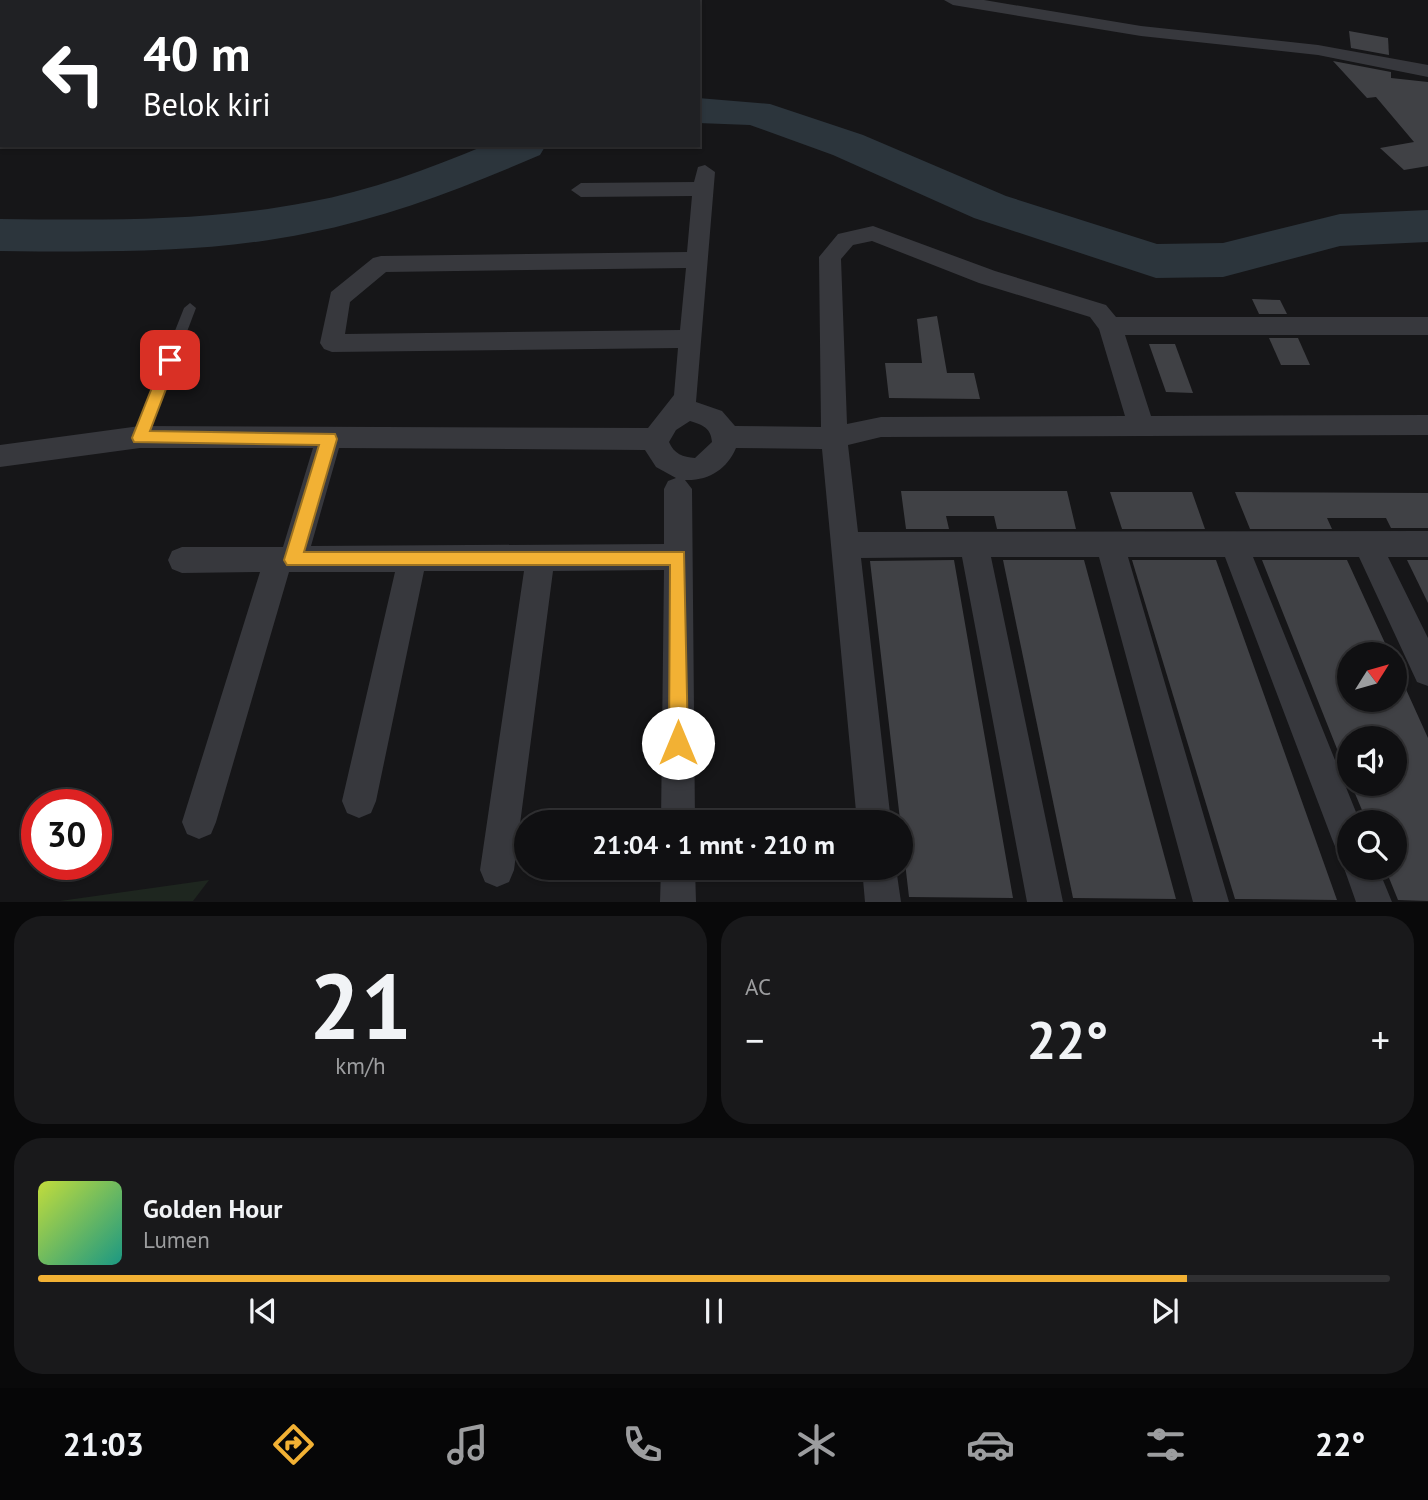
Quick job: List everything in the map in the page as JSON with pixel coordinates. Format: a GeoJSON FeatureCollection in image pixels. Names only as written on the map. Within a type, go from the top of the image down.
{"type":"FeatureCollection","features":[{"type":"Feature","properties":{"kind":"street"},"geometry":{"type":"LineString","coordinates":[[953,0],[1141,31],[1331,52],[1428,71]]}},
{"type":"Feature","properties":{"kind":"street"},"geometry":{"type":"LineString","coordinates":[[581,190],[704,181],[686,397],[674,415],[662,425],[656,439],[658,450],[666,460],[678,467],[706,467],[718,459],[725,449],[727,437],[721,424],[708,414],[691,411],[674,415]]}},
{"type":"Feature","properties":{"kind":"street"},"geometry":{"type":"LineString","coordinates":[[873,810],[834,438],[830,257],[846,239],[873,233],[987,277],[1098,311],[1110,326],[1141,426]]}},
{"type":"Feature","properties":{"kind":"street"},"geometry":{"type":"LineString","coordinates":[[689,339],[332,343],[339,298],[381,264],[696,260]]}},
{"type":"Feature","properties":{"kind":"street"},"geometry":{"type":"LineString","coordinates":[[1110,326],[1428,326]]}},
{"type":"Feature","properties":{"kind":"street"},"geometry":{"type":"LineString","coordinates":[[727,437],[834,438],[881,427],[1428,425]]}},
{"type":"Feature","properties":{"kind":"street"},"geometry":{"type":"LineString","coordinates":[[0,456],[140,438],[656,439]]}},
{"type":"Feature","properties":{"kind":"street"},"geometry":{"type":"LineString","coordinates":[[199,822],[329,439]]}},
{"type":"Feature","properties":{"kind":"street"},"geometry":{"type":"LineString","coordinates":[[678,489],[678,810]]}},
{"type":"Feature","properties":{"kind":"street"},"geometry":{"type":"LineString","coordinates":[[1234,544],[1338,810]]}},
{"type":"Feature","properties":{"kind":"street"},"geometry":{"type":"LineString","coordinates":[[1367,544],[1428,671]]}},
{"type":"Feature","properties":{"kind":"street"},"geometry":{"type":"LineString","coordinates":[[845,545],[1428,544]]}},
{"type":"Feature","properties":{"kind":"street"},"geometry":{"type":"LineString","coordinates":[[974,545],[1045,901]]}},
{"type":"Feature","properties":{"kind":"street"},"geometry":{"type":"LineString","coordinates":[[1110,545],[1211,901]]}},
{"type":"Feature","properties":{"kind":"street"},"geometry":{"type":"LineString","coordinates":[[181,560],[678,557]]}},
{"type":"Feature","properties":{"kind":"street"},"geometry":{"type":"LineString","coordinates":[[497,870],[540,558]]}},
{"type":"Feature","properties":{"kind":"street"},"geometry":{"type":"LineString","coordinates":[[359,801],[412,559]]}},
{"type":"Feature","properties":{"kind":"street"},"geometry":{"type":"LineString","coordinates":[[678,880],[678,901]]}},
{"type":"Feature","properties":{"kind":"street"},"geometry":{"type":"LineString","coordinates":[[880,880],[883,901]]}},
{"type":"Feature","properties":{"kind":"street"},"geometry":{"type":"LineString","coordinates":[[1365,880],[1374,901]]}},
{"type":"Feature","properties":{"kind":"lane"},"geometry":{"type":"LineString","coordinates":[[140,438],[190,308]]}},
{"type":"Feature","properties":{"kind":"shaded area"},"geometry":{"type":"Polygon","coordinates":[[[209,880],[193,901],[60,901],[209,880]]]}},
{"type":"Feature","properties":{"kind":"building"},"geometry":{"type":"Polygon","coordinates":[[[1349,31],[1388,38],[1389,55],[1351,48],[1349,31]]]}},
{"type":"Feature","properties":{"kind":"building"},"geometry":{"type":"Polygon","coordinates":[[[1333,61],[1391,72],[1391,78],[1428,82],[1428,166],[1404,170],[1380,148],[1414,142],[1376,97],[1367,98],[1333,61]]]}},
{"type":"Feature","properties":{"kind":"building"},"geometry":{"type":"Polygon","coordinates":[[[1252,299],[1280,300],[1287,314],[1259,314],[1252,299]]]}},
{"type":"Feature","properties":{"kind":"building"},"geometry":{"type":"Polygon","coordinates":[[[937,316],[947,373],[974,373],[980,399],[889,398],[885,363],[922,363],[917,319],[937,316]]]}},
{"type":"Feature","properties":{"kind":"building"},"geometry":{"type":"Polygon","coordinates":[[[1269,338],[1298,338],[1310,365],[1281,365],[1269,338]]]}},
{"type":"Feature","properties":{"kind":"building"},"geometry":{"type":"Polygon","coordinates":[[[1149,344],[1175,344],[1193,393],[1166,392],[1149,344]]]}},
{"type":"Feature","properties":{"kind":"building"},"geometry":{"type":"Polygon","coordinates":[[[901,491],[1067,491],[1076,529],[997,529],[994,516],[946,516],[949,529],[906,529],[901,491]]]}},
{"type":"Feature","properties":{"kind":"building"},"geometry":{"type":"Polygon","coordinates":[[[1110,492],[1192,492],[1205,529],[1122,529],[1110,492]]]}},
{"type":"Feature","properties":{"kind":"building"},"geometry":{"type":"Polygon","coordinates":[[[1235,492],[1428,493],[1428,528],[1391,528],[1386,518],[1327,518],[1332,529],[1250,529],[1235,492]]]}},
{"type":"Feature","properties":{"kind":"building"},"geometry":{"type":"Polygon","coordinates":[[[954,560],[1013,898],[909,897],[907,880],[913,880],[913,810],[899,810],[870,561],[954,560]]]}},
{"type":"Feature","properties":{"kind":"building"},"geometry":{"type":"Polygon","coordinates":[[[1003,560],[1084,560],[1176,899],[1073,898],[1003,560]]]}},
{"type":"Feature","properties":{"kind":"building"},"geometry":{"type":"Polygon","coordinates":[[[1132,560],[1216,560],[1337,900],[1235,899],[1132,560]]]}},
{"type":"Feature","properties":{"kind":"building"},"geometry":{"type":"Polygon","coordinates":[[[1262,560],[1347,560],[1385,642],[1337,642],[1337,712],[1407,712],[1407,692],[1428,738],[1428,901],[1398,900],[1390,880],[1407,880],[1407,810],[1362,810],[1356,796],[1407,796],[1407,726],[1337,726],[1337,749],[1262,560]]]}},
{"type":"Feature","properties":{"kind":"building"},"geometry":{"type":"Polygon","coordinates":[[[1407,560],[1428,560],[1428,603],[1407,560]]]}},
{"type":"Feature","properties":{"kind":"waterway"},"geometry":{"type":"LineString","coordinates":[[700,110],[755,113],[848,145],[990,207],[1156,261],[1223,260],[1340,230],[1428,226]]}},
{"type":"Feature","properties":{"kind":"waterway"},"geometry":{"type":"LineString","coordinates":[[0,235],[152,236],[308,218],[422,188],[520,147]]}},
{"type":"Feature","properties":{"kind":"route"},"geometry":{"type":"LineString","coordinates":[[170,360],[140,438],[329,439],[293,560],[678,557],[678,743]]}}]}
